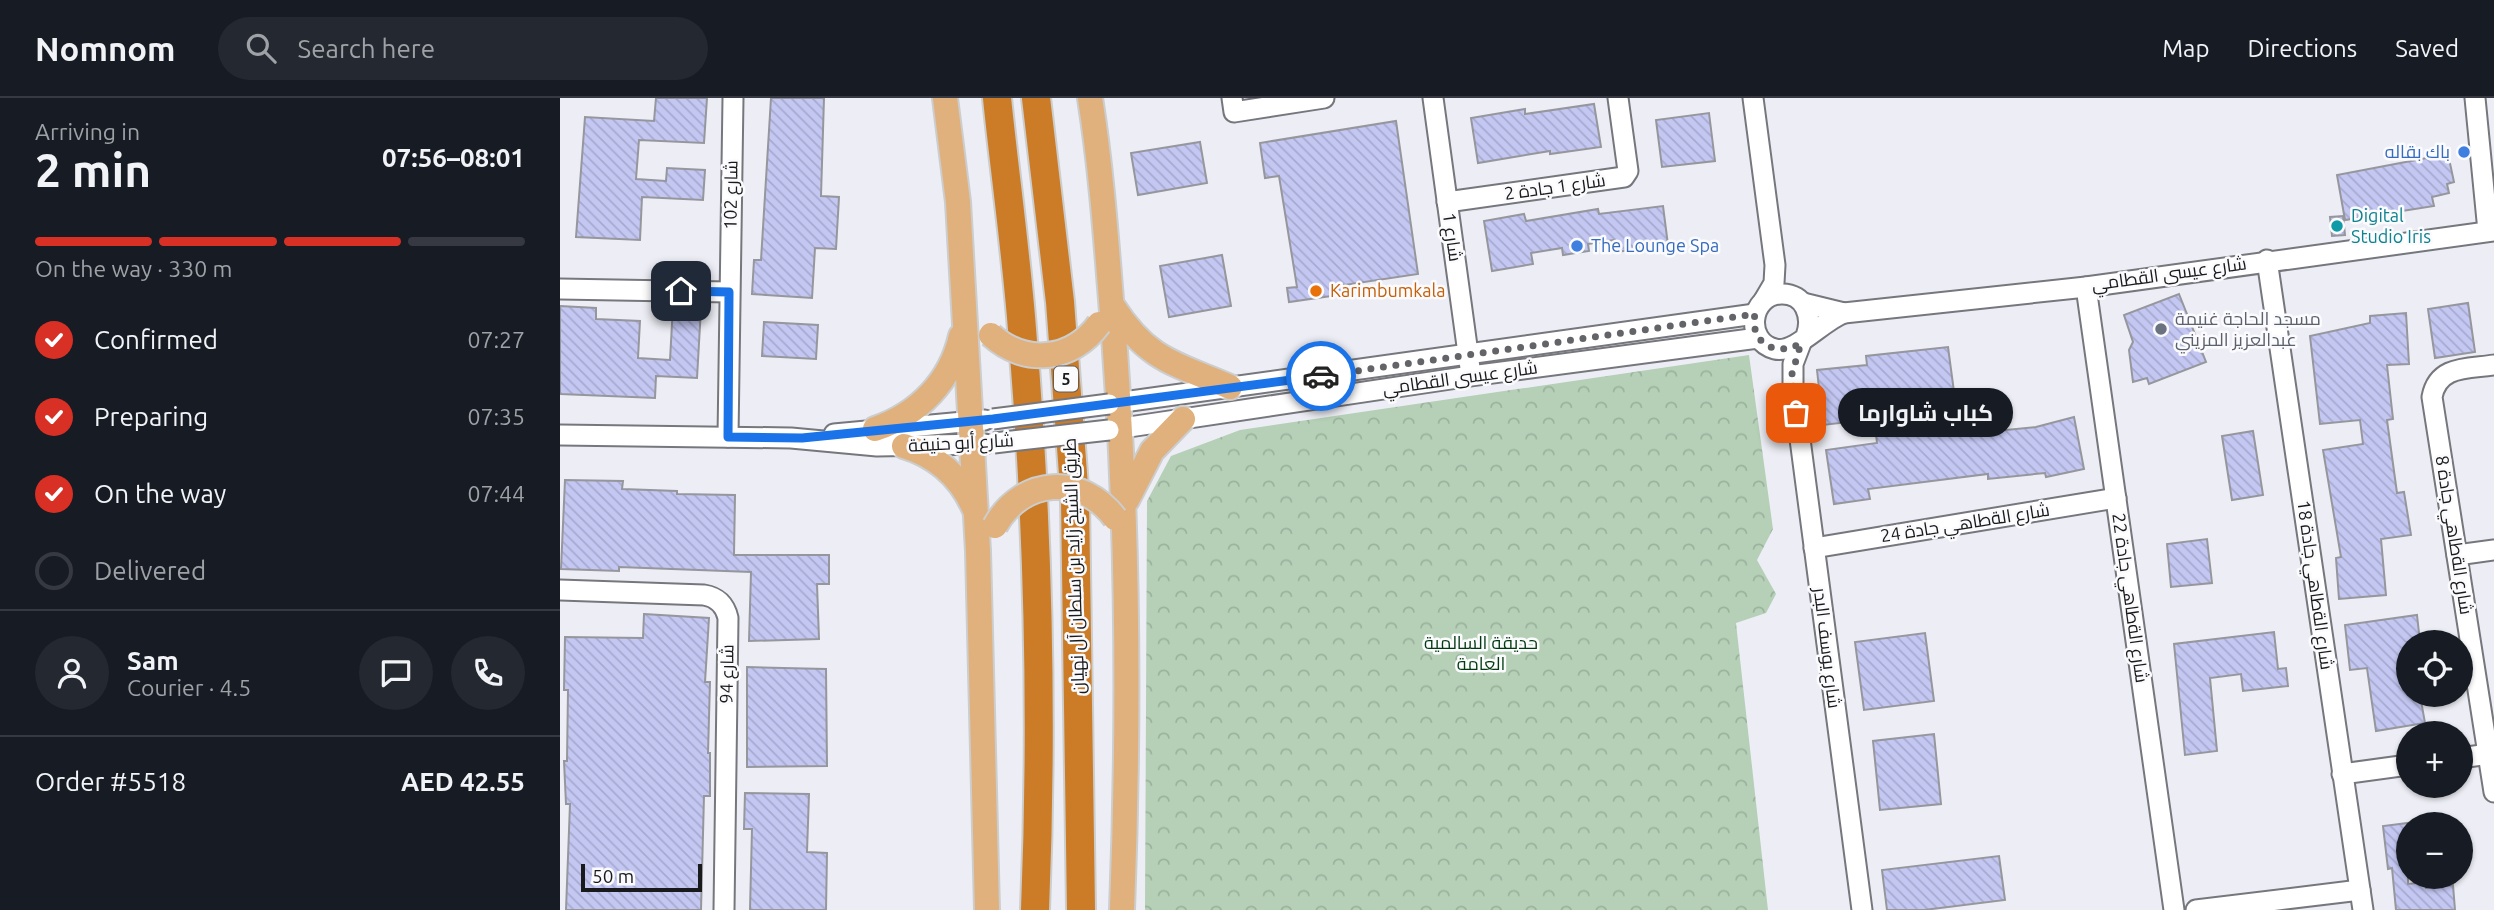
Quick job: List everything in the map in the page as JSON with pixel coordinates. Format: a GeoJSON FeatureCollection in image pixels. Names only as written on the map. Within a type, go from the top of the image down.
{"type":"FeatureCollection","features":[{"type":"Feature","properties":{"kind":"highway"},"geometry":{"type":"LineString","coordinates":[[997,98],[1022,328],[1035,522],[1038,839],[1035,910]]}},
{"type":"Feature","properties":{"kind":"highway","name":"طريق الشيخ زايد بن سلطان آل نهيان"},"geometry":{"type":"LineString","coordinates":[[1036,98],[1060,302],[1075,500],[1081,910]]}},
{"type":"Feature","properties":{"kind":"main road"},"geometry":{"type":"LineString","coordinates":[[946,98],[958,202],[964,318],[983,432],[986,522],[979,564],[986,910]]}},
{"type":"Feature","properties":{"kind":"main road"},"geometry":{"type":"LineString","coordinates":[[1090,98],[1098,149],[1122,522],[1122,910]]}},
{"type":"Feature","properties":{"kind":"main road"},"geometry":{"type":"LineString","coordinates":[[964,287],[972,307],[991,335],[1017,352],[1048,356],[1077,346],[1108,308]]}},
{"type":"Feature","properties":{"kind":"main road"},"geometry":{"type":"LineString","coordinates":[[1108,308],[1163,359],[1188,373],[1230,387]]}},
{"type":"Feature","properties":{"kind":"main road"},"geometry":{"type":"LineString","coordinates":[[875,429],[907,414],[933,392],[954,358],[964,318]]}},
{"type":"Feature","properties":{"kind":"main road"},"geometry":{"type":"LineString","coordinates":[[1122,522],[1135,479],[1152,451],[1184,419]]}},
{"type":"Feature","properties":{"kind":"main road"},"geometry":{"type":"LineString","coordinates":[[904,446],[928,455],[948,470],[986,522]]}},
{"type":"Feature","properties":{"kind":"main road"},"geometry":{"type":"LineString","coordinates":[[986,522],[1036,489],[1059,486],[1091,494],[1122,522]]}},
{"type":"Feature","properties":{"kind":"street","name":"شارع 102"},"geometry":{"type":"LineString","coordinates":[[728,437],[733,98]]}},
{"type":"Feature","properties":{"kind":"street"},"geometry":{"type":"LineString","coordinates":[[1232,98],[1234,112],[1324,98]]}},
{"type":"Feature","properties":{"kind":"street","name":"شارع 1"},"geometry":{"type":"LineString","coordinates":[[1433,98],[1471,376]]}},
{"type":"Feature","properties":{"kind":"street","name":"شارع 1 جادة 2"},"geometry":{"type":"LineString","coordinates":[[1447,202],[1624,177],[1628,171],[1618,98]]}},
{"type":"Feature","properties":{"kind":"street"},"geometry":{"type":"LineString","coordinates":[[1753,98],[1775,265],[1774,284],[1753,322],[1762,342],[1784,350],[1804,340],[1810,319],[1799,300],[1783,283],[1775,265]]}},
{"type":"Feature","properties":{"kind":"street"},"geometry":{"type":"LineString","coordinates":[[2475,98],[2491,231]]}},
{"type":"Feature","properties":{"kind":"street","name":"شارع عيسى القطامي"},"geometry":{"type":"LineString","coordinates":[[1804,340],[1824,322],[1844,313],[2086,287],[2491,231]]}},
{"type":"Feature","properties":{"kind":"street","name":"شارع الةطاهي جادة 18"},"geometry":{"type":"LineString","coordinates":[[2267,260],[2363,910]]}},
{"type":"Feature","properties":{"kind":"street","name":"شارع الةطاهي جادة 22"},"geometry":{"type":"LineString","coordinates":[[2086,287],[2174,910]]}},
{"type":"Feature","properties":{"kind":"street"},"geometry":{"type":"LineString","coordinates":[[560,289],[729,292]]}},
{"type":"Feature","properties":{"kind":"street"},"geometry":{"type":"LineString","coordinates":[[1759,307],[1780,294],[1799,300]]}},
{"type":"Feature","properties":{"kind":"street","name":"شارع عيسى القطامي"},"geometry":{"type":"LineString","coordinates":[[1799,300],[1844,313]]}},
{"type":"Feature","properties":{"kind":"street","name":"شارع عيسى القطامي"},"geometry":{"type":"LineString","coordinates":[[1114,403],[1468,356],[1759,307]]}},
{"type":"Feature","properties":{"kind":"street","name":"شارع يوسف البدر"},"geometry":{"type":"LineString","coordinates":[[1804,340],[1793,363],[1793,386],[1862,910]]}},
{"type":"Feature","properties":{"kind":"street","name":"شارع عيسى القطامي"},"geometry":{"type":"LineString","coordinates":[[1115,429],[1471,376],[1762,342]]}},
{"type":"Feature","properties":{"kind":"street","name":"شارع يوسف البدر"},"geometry":{"type":"LineString","coordinates":[[1762,342],[1782,364],[1793,386]]}},
{"type":"Feature","properties":{"kind":"street","name":"شارع الةطاهي جادة 8"},"geometry":{"type":"LineString","coordinates":[[2494,365],[2448,371],[2433,389],[2433,404],[2494,792]]}},
{"type":"Feature","properties":{"kind":"street","name":"شارع أبو حنيفة"},"geometry":{"type":"LineString","coordinates":[[560,435],[802,438],[904,446],[983,432],[1114,403]]}},
{"type":"Feature","properties":{"kind":"street","name":"شارع أبو حنيفة"},"geometry":{"type":"LineString","coordinates":[[802,438],[875,429],[983,432],[1115,429]]}},
{"type":"Feature","properties":{"kind":"street","name":"شارع الةطاهي جادة 24"},"geometry":{"type":"LineString","coordinates":[[1814,548],[2116,498]]}},
{"type":"Feature","properties":{"kind":"street"},"geometry":{"type":"LineString","coordinates":[[2457,555],[2494,550]]}},
{"type":"Feature","properties":{"kind":"street","name":"شارع 94"},"geometry":{"type":"LineString","coordinates":[[560,590],[704,595],[716,598],[724,607],[728,618],[724,910]]}},
{"type":"Feature","properties":{"kind":"street"},"geometry":{"type":"LineString","coordinates":[[2473,756],[2489,754]]}},
{"type":"Feature","properties":{"kind":"street"},"geometry":{"type":"LineString","coordinates":[[2343,774],[2396,767]]}},
{"type":"Feature","properties":{"kind":"street"},"geometry":{"type":"LineString","coordinates":[[2196,910],[2360,890]]}},
{"type":"Feature","properties":{"kind":"green space","name":"حديقة السالمية العامة"},"geometry":{"type":"Polygon","coordinates":[[[1749,355],[1773,529],[1757,560],[1776,594],[1766,613],[1736,623],[1768,910],[1145,910],[1147,501],[1171,456],[1240,430],[1749,355]]]}},
{"type":"Feature","properties":{"kind":"building"},"geometry":{"type":"Polygon","coordinates":[[[656,98],[707,98],[704,143],[639,140],[636,179],[666,181],[667,168],[705,170],[703,200],[642,197],[640,240],[576,237],[585,117],[654,121],[656,98]]]}},
{"type":"Feature","properties":{"kind":"building"},"geometry":{"type":"Polygon","coordinates":[[[771,98],[824,98],[821,196],[839,197],[836,249],[815,248],[812,298],[752,294],[754,260],[761,260],[771,98]]]}},
{"type":"Feature","properties":{"kind":"building"},"geometry":{"type":"Polygon","coordinates":[[[1594,104],[1601,147],[1550,154],[1550,151],[1478,163],[1471,118],[1525,109],[1525,114],[1594,104]]]}},
{"type":"Feature","properties":{"kind":"building"},"geometry":{"type":"Polygon","coordinates":[[[1709,113],[1715,161],[1662,167],[1656,120],[1709,113]]]}},
{"type":"Feature","properties":{"kind":"building"},"geometry":{"type":"Polygon","coordinates":[[[1396,121],[1418,274],[1344,285],[1346,294],[1289,302],[1287,288],[1297,287],[1279,176],[1265,178],[1260,143],[1396,121]]]}},
{"type":"Feature","properties":{"kind":"building"},"geometry":{"type":"Polygon","coordinates":[[[1200,142],[1207,183],[1138,195],[1131,153],[1200,142]]]}},
{"type":"Feature","properties":{"kind":"building"},"geometry":{"type":"Polygon","coordinates":[[[2448,154],[2454,182],[2447,184],[2449,193],[2432,197],[2434,206],[2345,220],[2337,175],[2448,154]]]}},
{"type":"Feature","properties":{"kind":"building"},"geometry":{"type":"Polygon","coordinates":[[[1663,206],[1668,245],[1617,252],[1615,240],[1588,244],[1589,251],[1563,255],[1562,248],[1531,253],[1533,264],[1492,271],[1484,221],[1524,214],[1526,221],[1598,209],[1599,214],[1663,206]]]}},
{"type":"Feature","properties":{"kind":"building","name":"Digital Studio Iris"},"geometry":{"type":"Polygon","coordinates":[[[2343,216],[2345,235],[2332,236],[2330,217],[2343,216]]]}},
{"type":"Feature","properties":{"kind":"building"},"geometry":{"type":"Polygon","coordinates":[[[1222,255],[1231,306],[1169,317],[1160,266],[1222,255]]]}},
{"type":"Feature","properties":{"kind":"building","name":"مسجد الحاجة غنيمة عبدالعزيز المزيني"},"geometry":{"type":"Polygon","coordinates":[[[2179,294],[2206,362],[2149,384],[2147,378],[2133,382],[2129,350],[2133,342],[2124,315],[2179,294]]]}},
{"type":"Feature","properties":{"kind":"building"},"geometry":{"type":"Polygon","coordinates":[[[2468,303],[2475,352],[2435,358],[2428,309],[2468,303]]]}},
{"type":"Feature","properties":{"kind":"building"},"geometry":{"type":"Polygon","coordinates":[[[560,306],[596,308],[596,319],[640,321],[638,358],[670,360],[673,306],[701,308],[697,378],[656,376],[655,398],[560,394],[560,306]]]}},
{"type":"Feature","properties":{"kind":"building"},"geometry":{"type":"Polygon","coordinates":[[[2406,313],[2409,364],[2387,365],[2393,419],[2387,420],[2397,493],[2404,492],[2411,535],[2381,539],[2386,595],[2339,599],[2336,558],[2341,557],[2323,450],[2363,444],[2360,420],[2320,424],[2310,336],[2370,323],[2370,316],[2406,313]]]}},
{"type":"Feature","properties":{"kind":"building"},"geometry":{"type":"Polygon","coordinates":[[[764,322],[818,325],[816,359],[762,356],[764,322]]]}},
{"type":"Feature","properties":{"kind":"building"},"geometry":{"type":"Polygon","coordinates":[[[1948,347],[1959,429],[1965,429],[1965,434],[2036,427],[2074,417],[2084,469],[2046,477],[2045,473],[1988,479],[1988,474],[1868,489],[1870,499],[1834,504],[1826,450],[1877,443],[1874,419],[1823,425],[1817,370],[1867,365],[1866,356],[1948,347]]]}},
{"type":"Feature","properties":{"kind":"building"},"geometry":{"type":"Polygon","coordinates":[[[2253,431],[2263,495],[2232,500],[2222,436],[2253,431]]]}},
{"type":"Feature","properties":{"kind":"building"},"geometry":{"type":"Polygon","coordinates":[[[565,480],[623,481],[622,489],[677,491],[677,494],[735,495],[734,555],[829,555],[829,584],[817,584],[819,639],[749,641],[751,572],[619,567],[619,571],[561,569],[565,480]]]}},
{"type":"Feature","properties":{"kind":"building"},"geometry":{"type":"Polygon","coordinates":[[[2207,539],[2212,583],[2171,587],[2167,544],[2207,539]]]}},
{"type":"Feature","properties":{"kind":"building"},"geometry":{"type":"Polygon","coordinates":[[[644,614],[709,618],[705,682],[710,682],[710,796],[704,796],[701,910],[566,910],[570,804],[566,804],[564,761],[567,761],[568,690],[564,690],[565,637],[643,638],[644,614]]]}},
{"type":"Feature","properties":{"kind":"building"},"geometry":{"type":"Polygon","coordinates":[[[2417,615],[2419,630],[2396,630],[2396,707],[2422,707],[2425,721],[2396,721],[2396,728],[2376,731],[2367,668],[2350,670],[2345,625],[2417,615]]]}},
{"type":"Feature","properties":{"kind":"building"},"geometry":{"type":"Polygon","coordinates":[[[2274,632],[2278,669],[2286,668],[2288,686],[2243,691],[2241,674],[2210,678],[2217,751],[2185,755],[2174,644],[2274,632]]]}},
{"type":"Feature","properties":{"kind":"building"},"geometry":{"type":"Polygon","coordinates":[[[1925,633],[1934,701],[1864,710],[1855,642],[1925,633]]]}},
{"type":"Feature","properties":{"kind":"building"},"geometry":{"type":"Polygon","coordinates":[[[747,667],[826,669],[827,766],[747,767],[747,667]]]}},
{"type":"Feature","properties":{"kind":"building"},"geometry":{"type":"Polygon","coordinates":[[[1934,734],[1941,804],[1880,810],[1873,741],[1934,734]]]}},
{"type":"Feature","properties":{"kind":"building"},"geometry":{"type":"Polygon","coordinates":[[[745,793],[809,794],[807,852],[827,853],[826,910],[750,910],[752,829],[744,829],[745,793]]]}},
{"type":"Feature","properties":{"kind":"building"},"geometry":{"type":"Polygon","coordinates":[[[2396,824],[2396,889],[2453,889],[2455,910],[2396,910],[2392,868],[2388,869],[2383,826],[2396,824]]]}},
{"type":"Feature","properties":{"kind":"building"},"geometry":{"type":"Polygon","coordinates":[[[1999,856],[2005,900],[1924,910],[1887,910],[1882,870],[1999,856]]]}},
{"type":"Feature","properties":{"kind":"way so far"},"geometry":{"type":"LineString","coordinates":[[1321,376],[1755,314],[1755,331],[1766,345],[1784,350],[1801,343],[1793,363],[1792,374],[1796,413]]}},
{"type":"Feature","properties":{"kind":"place","name":"باك بقاله"},"geometry":{"type":"Point","coordinates":[2464,152]}},
{"type":"Feature","properties":{"kind":"place","name":"Digital Studio Iris"},"geometry":{"type":"Point","coordinates":[2337,226]}},
{"type":"Feature","properties":{"kind":"place","name":"The Lounge Spa"},"geometry":{"type":"Point","coordinates":[1577,246]}},
{"type":"Feature","properties":{"kind":"place","name":"Karimbumkala"},"geometry":{"type":"Point","coordinates":[1316,291]}},
{"type":"Feature","properties":{"kind":"place","name":"مسجد الحاجة غنيمة عبدالعزيز المزيني"},"geometry":{"type":"Point","coordinates":[2161,329]}},
{"type":"Feature","properties":{"kind":"place","name":"كباب شاوارما"},"geometry":{"type":"Point","coordinates":[1796,413]}},
{"type":"Feature","properties":{"kind":"route"},"geometry":{"type":"LineString","coordinates":[[681,291],[729,292],[728,437],[802,438],[993,419],[1321,376]]}}]}
